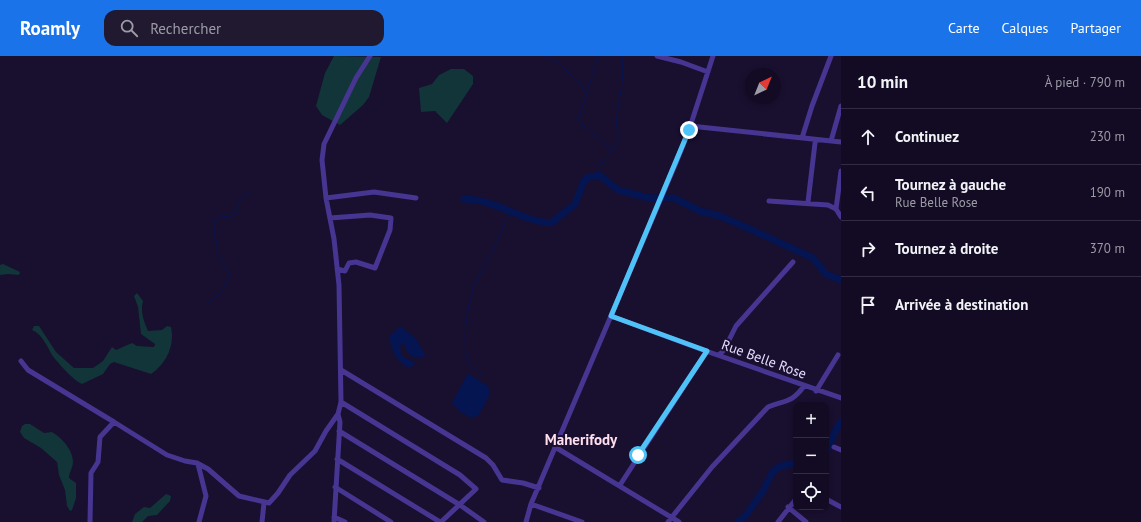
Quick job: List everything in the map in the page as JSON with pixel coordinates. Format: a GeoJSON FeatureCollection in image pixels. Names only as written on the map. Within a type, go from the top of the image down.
{"type":"FeatureCollection","features":[{"type":"Feature","properties":{"kind":"street"},"geometry":{"type":"LineString","coordinates":[[21,361],[28,370],[167,455],[198,464],[208,469],[240,496],[269,503],[290,475],[315,451],[326,431],[338,414],[341,402],[337,269],[322,171],[324,144],[356,78],[370,56]]}},
{"type":"Feature","properties":{"kind":"street"},"geometry":{"type":"LineString","coordinates":[[657,56],[681,62],[708,72]]}},
{"type":"Feature","properties":{"kind":"street"},"geometry":{"type":"LineString","coordinates":[[526,522],[531,504],[555,447],[662,200],[690,126],[713,56]]}},
{"type":"Feature","properties":{"kind":"street"},"geometry":{"type":"LineString","coordinates":[[802,138],[812,106],[831,56]]}},
{"type":"Feature","properties":{"kind":"street"},"geometry":{"type":"LineString","coordinates":[[832,141],[841,106]]}},
{"type":"Feature","properties":{"kind":"street"},"geometry":{"type":"LineString","coordinates":[[690,126],[815,142],[840,143]]}},
{"type":"Feature","properties":{"kind":"street"},"geometry":{"type":"LineString","coordinates":[[728,132],[802,138],[840,143]]}},
{"type":"Feature","properties":{"kind":"street"},"geometry":{"type":"LineString","coordinates":[[808,202],[815,142]]}},
{"type":"Feature","properties":{"kind":"street"},"geometry":{"type":"LineString","coordinates":[[836,209],[841,171]]}},
{"type":"Feature","properties":{"kind":"street"},"geometry":{"type":"LineString","coordinates":[[326,198],[374,192],[416,198]]}},
{"type":"Feature","properties":{"kind":"street"},"geometry":{"type":"LineString","coordinates":[[769,201],[808,202],[828,205],[836,209],[841,217]]}},
{"type":"Feature","properties":{"kind":"street"},"geometry":{"type":"LineString","coordinates":[[330,218],[370,215],[391,218],[390,230],[375,268],[356,262],[349,263],[345,271],[337,269]]}},
{"type":"Feature","properties":{"kind":"street"},"geometry":{"type":"LineString","coordinates":[[719,355],[724,350],[736,326],[793,262]]}},
{"type":"Feature","properties":{"kind":"street","name":"Rue Belle Rose"},"geometry":{"type":"LineString","coordinates":[[611,316],[816,391],[841,398]]}},
{"type":"Feature","properties":{"kind":"street"},"geometry":{"type":"LineString","coordinates":[[620,485],[707,351]]}},
{"type":"Feature","properties":{"kind":"street"},"geometry":{"type":"LineString","coordinates":[[816,391],[838,355]]}},
{"type":"Feature","properties":{"kind":"street"},"geometry":{"type":"LineString","coordinates":[[341,370],[486,458],[493,465],[502,480],[523,483],[539,488]]}},
{"type":"Feature","properties":{"kind":"street"},"geometry":{"type":"LineString","coordinates":[[670,520],[712,467],[768,407],[778,403],[788,402],[797,396],[804,386]]}},
{"type":"Feature","properties":{"kind":"street"},"geometry":{"type":"LineString","coordinates":[[337,459],[440,522],[476,489],[470,482],[341,402]]}},
{"type":"Feature","properties":{"kind":"street"},"geometry":{"type":"LineString","coordinates":[[338,414],[340,422],[334,519],[345,522]]}},
{"type":"Feature","properties":{"kind":"street"},"geometry":{"type":"LineString","coordinates":[[90,522],[91,474],[98,462],[100,437],[114,422]]}},
{"type":"Feature","properties":{"kind":"street"},"geometry":{"type":"LineString","coordinates":[[339,431],[460,505],[484,522]]}},
{"type":"Feature","properties":{"kind":"street"},"geometry":{"type":"LineString","coordinates":[[555,447],[620,485],[670,520],[680,522]]}},
{"type":"Feature","properties":{"kind":"street"},"geometry":{"type":"LineString","coordinates":[[834,447],[841,450]]}},
{"type":"Feature","properties":{"kind":"street"},"geometry":{"type":"LineString","coordinates":[[198,464],[206,496],[199,522]]}},
{"type":"Feature","properties":{"kind":"street"},"geometry":{"type":"LineString","coordinates":[[335,487],[391,522]]}},
{"type":"Feature","properties":{"kind":"street"},"geometry":{"type":"LineString","coordinates":[[829,501],[841,507]]}},
{"type":"Feature","properties":{"kind":"street"},"geometry":{"type":"LineString","coordinates":[[778,522],[793,502]]}},
{"type":"Feature","properties":{"kind":"street"},"geometry":{"type":"LineString","coordinates":[[262,522],[264,503]]}},
{"type":"Feature","properties":{"kind":"street"},"geometry":{"type":"LineString","coordinates":[[531,504],[582,522]]}},
{"type":"Feature","properties":{"kind":"street"},"geometry":{"type":"LineString","coordinates":[[788,508],[806,522]]}},
{"type":"Feature","properties":{"kind":"green space"},"geometry":{"type":"Polygon","coordinates":[[[334,56],[381,57],[369,97],[363,105],[340,125],[322,115],[316,106],[325,73],[334,56]]]}},
{"type":"Feature","properties":{"kind":"green space"},"geometry":{"type":"Polygon","coordinates":[[[451,69],[464,69],[473,76],[473,84],[447,123],[435,111],[421,112],[419,88],[432,84],[439,75],[451,69]]]}},
{"type":"Feature","properties":{"kind":"green space"},"geometry":{"type":"Polygon","coordinates":[[[3,264],[20,272],[19,275],[0,275],[0,265],[3,264]]]}},
{"type":"Feature","properties":{"kind":"green space"},"geometry":{"type":"Polygon","coordinates":[[[137,293],[143,301],[142,313],[148,331],[162,330],[167,326],[171,327],[171,347],[161,365],[151,374],[114,362],[110,364],[103,374],[82,384],[74,379],[62,367],[52,355],[39,334],[32,330],[34,326],[39,326],[56,352],[74,368],[93,368],[103,361],[112,347],[116,350],[132,343],[137,346],[154,347],[155,344],[141,334],[138,307],[134,296],[137,293]]]}},
{"type":"Feature","properties":{"kind":"green space"},"geometry":{"type":"Polygon","coordinates":[[[25,424],[30,424],[44,433],[52,432],[63,441],[69,449],[73,462],[69,478],[76,483],[76,498],[72,510],[70,511],[67,506],[65,490],[59,475],[57,462],[41,448],[24,438],[20,432],[22,426],[25,424]]]}},
{"type":"Feature","properties":{"kind":"green space"},"geometry":{"type":"Polygon","coordinates":[[[166,494],[171,496],[170,501],[157,515],[148,516],[142,522],[132,522],[135,514],[144,507],[150,508],[166,494]]]}},
{"type":"Feature","properties":{"kind":"shaded area"},"geometry":{"type":"Polygon","coordinates":[[[401,326],[416,339],[426,356],[415,358],[407,352],[404,343],[400,346],[402,356],[416,363],[409,368],[397,359],[391,347],[389,336],[401,326]]]}},
{"type":"Feature","properties":{"kind":"shaded area"},"geometry":{"type":"Polygon","coordinates":[[[468,373],[489,387],[490,394],[479,415],[472,418],[460,412],[452,403],[468,373]]]}},
{"type":"Feature","properties":{"kind":"waterway"},"geometry":{"type":"LineString","coordinates":[[545,56],[562,65],[574,79],[587,90]]}},
{"type":"Feature","properties":{"kind":"waterway"},"geometry":{"type":"LineString","coordinates":[[598,56],[578,121],[613,150],[597,169],[599,175]]}},
{"type":"Feature","properties":{"kind":"waterway"},"geometry":{"type":"LineString","coordinates":[[613,150],[620,138],[616,123],[623,75],[622,56]]}},
{"type":"Feature","properties":{"kind":"waterway"},"geometry":{"type":"LineString","coordinates":[[464,199],[486,202],[529,218],[551,223],[575,204],[584,181],[587,178],[599,175],[618,190],[649,198],[674,198],[700,211],[720,216],[813,258],[826,274],[841,280]]}},
{"type":"Feature","properties":{"kind":"waterway"},"geometry":{"type":"LineString","coordinates":[[207,304],[222,292],[230,275],[217,253],[214,228],[215,219],[219,217],[231,216],[236,211],[240,200],[249,192]]}},
{"type":"Feature","properties":{"kind":"waterway"},"geometry":{"type":"LineString","coordinates":[[484,375],[471,366],[466,354],[465,336],[467,314],[473,289],[502,231],[510,211]]}},
{"type":"Feature","properties":{"kind":"waterway"},"geometry":{"type":"LineString","coordinates":[[829,446],[841,422]]}},
{"type":"Feature","properties":{"kind":"waterway"},"geometry":{"type":"LineString","coordinates":[[738,522],[746,515],[763,491],[773,471],[781,466],[793,464]]}},
{"type":"Feature","properties":{"kind":"district","name":"Maherifody"},"geometry":{"type":"Point","coordinates":[581,440]}},
{"type":"Feature","properties":{"kind":"route"},"geometry":{"type":"LineString","coordinates":[[638,455],[707,351],[611,316],[662,200],[689,130]]}}]}
